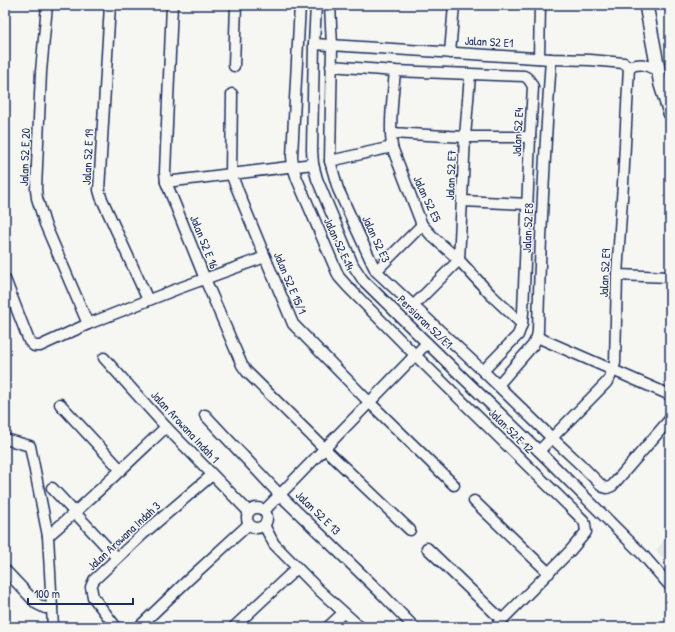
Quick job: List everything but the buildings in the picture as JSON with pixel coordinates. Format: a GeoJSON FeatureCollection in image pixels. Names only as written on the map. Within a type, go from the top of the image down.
{"type":"FeatureCollection","features":[{"type":"Feature","properties":{"kind":"main road"},"geometry":{"type":"LineString","coordinates":[[646,5],[661,85],[670,112]]}},
{"type":"Feature","properties":{"kind":"street","name":"Jalan S2 E 20"},"geometry":{"type":"LineString","coordinates":[[47,5],[41,80],[36,189],[37,198],[45,224],[88,324]]}},
{"type":"Feature","properties":{"kind":"street","name":"Jalan S2 E 19"},"geometry":{"type":"LineString","coordinates":[[110,5],[99,190],[148,300]]}},
{"type":"Feature","properties":{"kind":"street","name":"Jalan S2 E 16"},"geometry":{"type":"LineString","coordinates":[[172,5],[166,182],[242,366],[325,449],[410,530]]}},
{"type":"Feature","properties":{"kind":"street"},"geometry":{"type":"LineString","coordinates":[[234,66],[236,5]]}},
{"type":"Feature","properties":{"kind":"street","name":"Jalan S2 E 14"},"geometry":{"type":"LineString","coordinates":[[300,5],[292,156],[293,167],[339,277],[415,355]]}},
{"type":"Feature","properties":{"kind":"street","name":"Persiaran S2/E1"},"geometry":{"type":"LineString","coordinates":[[316,5],[314,44],[313,164],[317,179],[352,265],[363,280],[539,451],[643,555],[670,586]]}},
{"type":"Feature","properties":{"kind":"street","name":"Jalan S2 E3"},"geometry":{"type":"LineString","coordinates":[[330,5],[332,46],[330,161],[338,188],[376,271],[498,385],[603,487],[607,488],[612,486],[670,419]]}},
{"type":"Feature","properties":{"kind":"street"},"geometry":{"type":"LineString","coordinates":[[450,53],[454,5]]}},
{"type":"Feature","properties":{"kind":"street"},"geometry":{"type":"LineString","coordinates":[[539,58],[540,5]]}},
{"type":"Feature","properties":{"kind":"street","name":"Jalan S2 E1"},"geometry":{"type":"LineString","coordinates":[[314,44],[551,59],[590,60],[624,63],[628,67],[640,64],[646,65],[658,71]]}},
{"type":"Feature","properties":{"kind":"street","name":"Jalan S2 E8"},"geometry":{"type":"LineString","coordinates":[[537,337],[543,180],[551,59]]}},
{"type":"Feature","properties":{"kind":"street","name":"Jalan S2 E4"},"geometry":{"type":"LineString","coordinates":[[331,66],[395,71],[524,76],[531,82],[533,87],[522,324],[518,335],[483,371]]}},
{"type":"Feature","properties":{"kind":"street","name":"Jalan S2 E9"},"geometry":{"type":"LineString","coordinates":[[539,451],[606,383],[615,363],[617,275],[628,67]]}},
{"type":"Feature","properties":{"kind":"street","name":"Jalan S2 E5"},"geometry":{"type":"LineString","coordinates":[[395,71],[391,133],[392,147],[422,225],[459,260],[491,295],[522,324]]}},
{"type":"Feature","properties":{"kind":"street","name":"Jalan S2 E7"},"geometry":{"type":"LineString","coordinates":[[459,260],[470,74]]}},
{"type":"Feature","properties":{"kind":"street"},"geometry":{"type":"LineString","coordinates":[[231,174],[232,94]]}},
{"type":"Feature","properties":{"kind":"street"},"geometry":{"type":"LineString","coordinates":[[391,133],[466,137],[530,137]]}},
{"type":"Feature","properties":{"kind":"street"},"geometry":{"type":"LineString","coordinates":[[330,161],[392,147]]}},
{"type":"Feature","properties":{"kind":"street"},"geometry":{"type":"LineString","coordinates":[[166,182],[313,164]]}},
{"type":"Feature","properties":{"kind":"street","name":"Jalan S2 E 15/1"},"geometry":{"type":"LineString","coordinates":[[231,174],[264,257],[293,324],[369,402],[454,485]]}},
{"type":"Feature","properties":{"kind":"street"},"geometry":{"type":"LineString","coordinates":[[463,201],[527,204]]}},
{"type":"Feature","properties":{"kind":"street"},"geometry":{"type":"LineString","coordinates":[[376,271],[422,225]]}},
{"type":"Feature","properties":{"kind":"street"},"geometry":{"type":"LineString","coordinates":[[5,279],[29,341],[34,346],[40,346],[88,324],[148,300],[264,257]]}},
{"type":"Feature","properties":{"kind":"street"},"geometry":{"type":"LineString","coordinates":[[413,306],[459,260]]}},
{"type":"Feature","properties":{"kind":"street"},"geometry":{"type":"LineString","coordinates":[[617,275],[670,277]]}},
{"type":"Feature","properties":{"kind":"street"},"geometry":{"type":"LineString","coordinates":[[498,385],[533,345],[537,337],[670,395]]}},
{"type":"Feature","properties":{"kind":"street"},"geometry":{"type":"LineString","coordinates":[[264,512],[427,343]]}},
{"type":"Feature","properties":{"kind":"street","name":"Jalan S2 E 12"},"geometry":{"type":"LineString","coordinates":[[415,355],[583,520],[586,532],[549,573]]}},
{"type":"Feature","properties":{"kind":"street","name":"Jalan Arowana Indah 1"},"geometry":{"type":"LineString","coordinates":[[104,358],[166,427],[249,512]]}},
{"type":"Feature","properties":{"kind":"street"},"geometry":{"type":"LineString","coordinates":[[60,404],[121,470]]}},
{"type":"Feature","properties":{"kind":"street","name":"Jalan S2 E 13"},"geometry":{"type":"LineString","coordinates":[[205,415],[280,495],[414,627]]}},
{"type":"Feature","properties":{"kind":"street"},"geometry":{"type":"LineString","coordinates":[[48,536],[75,513],[166,427]]}},
{"type":"Feature","properties":{"kind":"street"},"geometry":{"type":"LineString","coordinates":[[5,439],[30,446],[48,536],[53,627]]}},
{"type":"Feature","properties":{"kind":"street","name":"Jalan Arowana Indah 3"},"geometry":{"type":"LineString","coordinates":[[116,627],[93,597],[91,587],[94,580],[143,534],[212,475]]}},
{"type":"Feature","properties":{"kind":"street"},"geometry":{"type":"LineString","coordinates":[[52,488],[117,558]]}},
{"type":"Feature","properties":{"kind":"street"},"geometry":{"type":"LineString","coordinates":[[427,548],[499,623],[549,573],[474,501]]}},
{"type":"Feature","properties":{"kind":"street"},"geometry":{"type":"LineString","coordinates":[[254,508],[260,509],[264,512],[267,519],[264,525],[258,528],[251,527],[247,518],[249,512],[254,508]]}},
{"type":"Feature","properties":{"kind":"street"},"geometry":{"type":"LineString","coordinates":[[139,627],[249,524]]}},
{"type":"Feature","properties":{"kind":"street"},"geometry":{"type":"LineString","coordinates":[[264,525],[274,544],[297,568],[360,627]]}},
{"type":"Feature","properties":{"kind":"street"},"geometry":{"type":"LineString","coordinates":[[234,627],[297,568]]}},
{"type":"Feature","properties":{"kind":"street"},"geometry":{"type":"LineString","coordinates":[[5,570],[37,604],[45,608],[52,607]]}},
{"type":"Feature","properties":{"kind":"street"},"geometry":{"type":"LineString","coordinates":[[328,627],[343,612]]}},
{"type":"Feature","properties":{"kind":"shaded area"},"geometry":{"type":"Polygon","coordinates":[[[670,534],[670,567],[656,550],[670,534]]]}}]}
